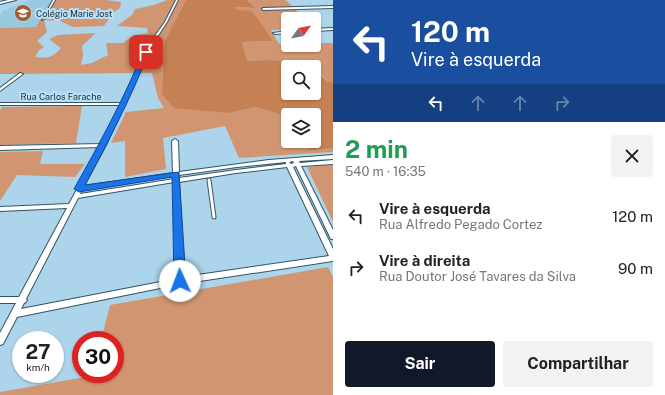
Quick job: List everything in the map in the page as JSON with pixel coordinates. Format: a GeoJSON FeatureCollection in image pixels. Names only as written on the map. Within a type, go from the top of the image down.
{"type":"FeatureCollection","features":[{"type":"Feature","properties":{"kind":"main road"},"geometry":{"type":"LineString","coordinates":[[1,1],[11,0]]}},
{"type":"Feature","properties":{"kind":"street"},"geometry":{"type":"LineString","coordinates":[[43,19],[54,0]]}},
{"type":"Feature","properties":{"kind":"street"},"geometry":{"type":"LineString","coordinates":[[0,341],[23,300],[70,206],[103,145],[146,52],[166,22],[177,0]]}},
{"type":"Feature","properties":{"kind":"street"},"geometry":{"type":"LineString","coordinates":[[263,9],[333,7]]}},
{"type":"Feature","properties":{"kind":"street"},"geometry":{"type":"LineString","coordinates":[[321,30],[333,29]]}},
{"type":"Feature","properties":{"kind":"street"},"geometry":{"type":"LineString","coordinates":[[275,33],[281,33]]}},
{"type":"Feature","properties":{"kind":"street"},"geometry":{"type":"LineString","coordinates":[[0,90],[21,74]]}},
{"type":"Feature","properties":{"kind":"street","name":"Rua Carlos Farache"},"geometry":{"type":"LineString","coordinates":[[0,104],[122,104]]}},
{"type":"Feature","properties":{"kind":"street"},"geometry":{"type":"LineString","coordinates":[[175,141],[180,281]]}},
{"type":"Feature","properties":{"kind":"street"},"geometry":{"type":"LineString","coordinates":[[0,148],[103,145]]}},
{"type":"Feature","properties":{"kind":"street"},"geometry":{"type":"LineString","coordinates":[[79,189],[333,157]]}},
{"type":"Feature","properties":{"kind":"street"},"geometry":{"type":"LineString","coordinates":[[296,161],[333,162]]}},
{"type":"Feature","properties":{"kind":"street"},"geometry":{"type":"LineString","coordinates":[[296,161],[333,237]]}},
{"type":"Feature","properties":{"kind":"street"},"geometry":{"type":"LineString","coordinates":[[75,197],[176,177],[208,178],[287,162]]}},
{"type":"Feature","properties":{"kind":"street"},"geometry":{"type":"LineString","coordinates":[[14,314],[180,281],[333,257],[287,162]]}},
{"type":"Feature","properties":{"kind":"street"},"geometry":{"type":"LineString","coordinates":[[0,209],[70,206]]}},
{"type":"Feature","properties":{"kind":"street"},"geometry":{"type":"LineString","coordinates":[[0,300],[23,300]]}},
{"type":"Feature","properties":{"kind":"lane"},"geometry":{"type":"LineString","coordinates":[[208,178],[214,217]]}},
{"type":"Feature","properties":{"kind":"shaded area","name":"Colégio Marie Jost"},"geometry":{"type":"Polygon","coordinates":[[[30,0],[52,0],[36,27],[0,28],[0,15],[3,11],[30,0]]]}},
{"type":"Feature","properties":{"kind":"shaded area"},"geometry":{"type":"Polygon","coordinates":[[[52,0],[106,0],[121,2],[120,8],[114,12],[104,26],[73,27],[60,21],[44,20],[47,32],[37,41],[44,47],[39,50],[35,57],[50,57],[58,51],[61,48],[49,39],[58,35],[96,33],[82,46],[83,55],[81,65],[92,63],[108,55],[106,43],[123,43],[132,36],[148,33],[147,28],[117,26],[132,15],[135,9],[154,5],[167,0],[186,0],[165,40],[229,113],[256,107],[281,115],[281,148],[311,148],[307,151],[333,148],[333,152],[239,158],[225,126],[163,138],[166,169],[125,177],[125,141],[111,143],[126,112],[164,108],[158,98],[152,73],[0,74],[0,28],[36,27],[52,0]]]}},
{"type":"Feature","properties":{"kind":"shaded area"},"geometry":{"type":"Polygon","coordinates":[[[186,0],[247,0],[256,8],[234,7],[237,10],[252,11],[273,41],[242,42],[247,61],[281,61],[281,100],[321,100],[321,76],[328,82],[333,82],[333,148],[306,151],[310,148],[321,148],[321,108],[281,108],[281,115],[256,107],[229,113],[174,108],[162,94],[165,40],[186,0]]]}},
{"type":"Feature","properties":{"kind":"shaded area"},"geometry":{"type":"Polygon","coordinates":[[[247,0],[286,0],[298,12],[281,12],[281,30],[271,30],[279,44],[281,44],[281,52],[321,52],[321,43],[333,43],[333,82],[328,82],[321,74],[321,60],[247,61],[242,42],[273,41],[234,7],[256,8],[247,0]]]}},
{"type":"Feature","properties":{"kind":"shaded area"},"geometry":{"type":"Polygon","coordinates":[[[82,106],[76,143],[0,145],[0,110],[2,107],[82,106]]]}},
{"type":"Feature","properties":{"kind":"shaded area"},"geometry":{"type":"Polygon","coordinates":[[[43,151],[40,164],[85,164],[75,177],[17,175],[0,201],[0,152],[43,151]]]}},
{"type":"Feature","properties":{"kind":"shaded area"},"geometry":{"type":"Polygon","coordinates":[[[333,165],[333,222],[307,167],[333,165]]]}},
{"type":"Feature","properties":{"kind":"shaded area"},"geometry":{"type":"Polygon","coordinates":[[[328,267],[333,277],[333,395],[0,395],[0,392],[51,383],[64,383],[64,381],[72,379],[72,383],[124,383],[124,331],[103,331],[110,305],[328,267]]]}},
{"type":"Feature","properties":{"kind":"place","name":"Colégio Marie Jost"},"geometry":{"type":"Point","coordinates":[23,13]}},
{"type":"Feature","properties":{"kind":"route"},"geometry":{"type":"LineString","coordinates":[[146,52],[103,145],[79,189],[176,174],[180,281]]}}]}
